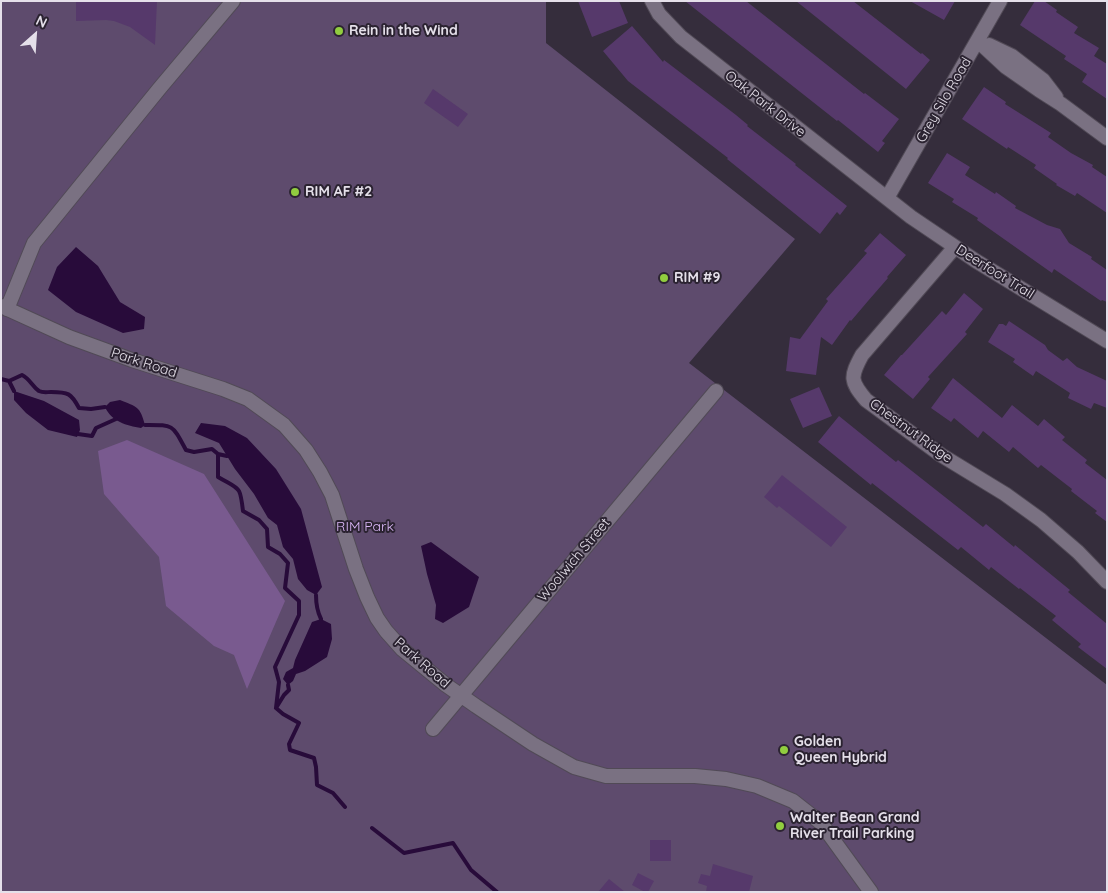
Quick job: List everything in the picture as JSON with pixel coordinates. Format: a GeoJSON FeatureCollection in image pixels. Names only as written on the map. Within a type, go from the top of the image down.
{"type":"FeatureCollection","features":[{"type":"Feature","properties":{"kind":"street"},"geometry":{"type":"LineString","coordinates":[[4,308],[34,243],[233,1]]}},
{"type":"Feature","properties":{"kind":"street","name":"Oak Park Drive"},"geometry":{"type":"LineString","coordinates":[[652,1],[659,14],[681,37],[887,198]]}},
{"type":"Feature","properties":{"kind":"street","name":"Grey Silo Road"},"geometry":{"type":"LineString","coordinates":[[887,198],[1000,1]]}},
{"type":"Feature","properties":{"kind":"street"},"geometry":{"type":"LineString","coordinates":[[978,41],[1012,56],[1043,80],[1061,104],[1107,138]]}},
{"type":"Feature","properties":{"kind":"street","name":"Deerfoot Trail"},"geometry":{"type":"LineString","coordinates":[[887,198],[911,217],[976,261],[1107,341]]}},
{"type":"Feature","properties":{"kind":"street","name":"Chestnut Ridge"},"geometry":{"type":"LineString","coordinates":[[955,247],[862,356],[853,376],[857,389],[866,400],[941,455],[1005,494],[1041,520],[1078,552],[1107,582]]}},
{"type":"Feature","properties":{"kind":"street","name":"Park Road"},"geometry":{"type":"LineString","coordinates":[[4,308],[69,337],[248,399],[284,425],[306,450],[332,495],[356,569],[377,618],[402,648],[460,696],[533,744],[574,767],[606,776],[695,776],[726,779],[757,786],[793,801],[821,823],[871,892]]}},
{"type":"Feature","properties":{"kind":"street","name":"Woolwich Street"},"geometry":{"type":"LineString","coordinates":[[433,729],[716,391]]}},
{"type":"Feature","properties":{"kind":"green space","name":"RIM Park"},"geometry":{"type":"Polygon","coordinates":[[[1,1],[546,1],[546,43],[795,239],[689,363],[1107,685],[1107,892],[1,892],[1,1]]]}},
{"type":"Feature","properties":{"kind":"shaded area"},"geometry":{"type":"Polygon","coordinates":[[[76,247],[98,266],[120,302],[145,317],[144,329],[123,333],[76,312],[48,290],[57,267],[76,247]]]}},
{"type":"Feature","properties":{"kind":"shaded area"},"geometry":{"type":"Polygon","coordinates":[[[14,391],[44,401],[79,420],[80,430],[77,437],[48,430],[26,413],[14,400],[14,391]]]}},
{"type":"Feature","properties":{"kind":"shaded area"},"geometry":{"type":"Polygon","coordinates":[[[120,400],[137,408],[145,425],[141,428],[130,426],[111,416],[105,407],[110,402],[120,400]]]}},
{"type":"Feature","properties":{"kind":"shaded area"},"geometry":{"type":"Polygon","coordinates":[[[201,423],[225,426],[247,438],[276,469],[301,509],[322,587],[316,595],[307,590],[298,579],[293,559],[283,547],[277,525],[268,518],[219,443],[195,433],[201,423]]]}},
{"type":"Feature","properties":{"kind":"shaded area"},"geometry":{"type":"Polygon","coordinates":[[[127,440],[204,474],[285,601],[247,689],[234,655],[214,646],[166,606],[159,557],[104,494],[98,451],[127,440]]]}},
{"type":"Feature","properties":{"kind":"shaded area"},"geometry":{"type":"Polygon","coordinates":[[[431,542],[479,577],[469,607],[443,623],[435,619],[436,605],[421,546],[431,542]]]}},
{"type":"Feature","properties":{"kind":"shaded area"},"geometry":{"type":"Polygon","coordinates":[[[321,619],[331,624],[332,639],[327,657],[305,671],[296,674],[293,681],[288,685],[283,679],[286,672],[293,668],[312,622],[321,619]]]}},
{"type":"Feature","properties":{"kind":"building"},"geometry":{"type":"Polygon","coordinates":[[[76,1],[157,1],[155,45],[130,27],[114,21],[76,21],[76,1]]]}},
{"type":"Feature","properties":{"kind":"building"},"geometry":{"type":"Polygon","coordinates":[[[578,1],[619,1],[628,23],[592,37],[578,1]]]}},
{"type":"Feature","properties":{"kind":"building"},"geometry":{"type":"Polygon","coordinates":[[[685,1],[746,1],[864,94],[899,119],[882,141],[885,143],[878,152],[685,1]]]}},
{"type":"Feature","properties":{"kind":"building"},"geometry":{"type":"Polygon","coordinates":[[[796,1],[853,1],[930,60],[906,89],[796,1]]]}},
{"type":"Feature","properties":{"kind":"building"},"geometry":{"type":"Polygon","coordinates":[[[910,1],[955,1],[944,20],[910,1]]]}},
{"type":"Feature","properties":{"kind":"building"},"geometry":{"type":"Polygon","coordinates":[[[1035,1],[1044,1],[1057,10],[1056,12],[1078,27],[1074,33],[1099,48],[1094,56],[1107,64],[1107,99],[1082,82],[1087,74],[1064,59],[1066,56],[1020,25],[1035,1]]]}},
{"type":"Feature","properties":{"kind":"building"},"geometry":{"type":"Polygon","coordinates":[[[632,26],[663,62],[664,60],[736,115],[747,126],[847,206],[840,215],[837,212],[820,234],[728,158],[628,81],[603,51],[632,26]]]}},
{"type":"Feature","properties":{"kind":"building"},"geometry":{"type":"Polygon","coordinates":[[[984,87],[1006,102],[1005,104],[1051,133],[1048,137],[1093,165],[1092,167],[1107,177],[1107,213],[1077,193],[1075,196],[1056,185],[1034,168],[1036,165],[1008,147],[1007,149],[962,119],[984,87]]]}},
{"type":"Feature","properties":{"kind":"building"},"geometry":{"type":"Polygon","coordinates":[[[433,89],[468,114],[458,127],[424,103],[433,89]]]}},
{"type":"Feature","properties":{"kind":"building"},"geometry":{"type":"Polygon","coordinates":[[[947,153],[970,167],[965,175],[995,194],[996,192],[1016,206],[1015,208],[1047,225],[1060,229],[1069,243],[1092,257],[1091,259],[1107,270],[1107,302],[1101,301],[1054,269],[1052,273],[977,220],[978,218],[952,202],[954,199],[928,183],[947,153]]]}},
{"type":"Feature","properties":{"kind":"building"},"geometry":{"type":"Polygon","coordinates":[[[880,233],[906,255],[850,320],[832,345],[821,337],[816,375],[786,371],[790,337],[800,339],[828,301],[826,299],[867,253],[864,251],[880,233]]]}},
{"type":"Feature","properties":{"kind":"building"},"geometry":{"type":"Polygon","coordinates":[[[964,293],[983,309],[965,332],[967,334],[928,377],[930,379],[913,399],[884,375],[942,311],[946,315],[964,293]]]}},
{"type":"Feature","properties":{"kind":"building"},"geometry":{"type":"Polygon","coordinates":[[[1009,321],[1045,345],[1048,350],[1063,361],[1067,358],[1077,367],[1107,381],[1107,408],[1094,403],[1091,409],[1068,398],[1070,393],[1036,371],[1033,376],[1013,362],[1015,359],[988,342],[999,324],[1006,326],[1009,321]]]}},
{"type":"Feature","properties":{"kind":"building"},"geometry":{"type":"Polygon","coordinates":[[[953,378],[1002,418],[1012,405],[1038,426],[1044,419],[1065,437],[1062,440],[1087,460],[1085,463],[1107,480],[1107,522],[1095,513],[1097,511],[1071,491],[1072,489],[1041,465],[1038,468],[1013,447],[1009,452],[983,431],[978,438],[954,418],[951,422],[931,408],[953,378]]]}},
{"type":"Feature","properties":{"kind":"building"},"geometry":{"type":"Polygon","coordinates":[[[819,387],[832,416],[803,428],[790,399],[819,387]]]}},
{"type":"Feature","properties":{"kind":"building"},"geometry":{"type":"Polygon","coordinates":[[[839,416],[896,462],[898,460],[983,527],[986,524],[1014,547],[1015,545],[1070,590],[1068,592],[1107,624],[1107,669],[1078,647],[1081,644],[1052,620],[1056,616],[991,567],[989,570],[961,547],[958,550],[872,483],[871,485],[818,442],[839,416]]]}},
{"type":"Feature","properties":{"kind":"building"},"geometry":{"type":"Polygon","coordinates":[[[782,475],[847,527],[831,547],[779,506],[777,508],[764,497],[782,475]]]}},
{"type":"Feature","properties":{"kind":"building"},"geometry":{"type":"Polygon","coordinates":[[[650,840],[671,840],[671,861],[650,861],[650,840]]]}},
{"type":"Feature","properties":{"kind":"building"},"geometry":{"type":"Polygon","coordinates":[[[713,864],[753,876],[749,892],[706,892],[707,886],[698,883],[701,874],[710,876],[713,864]]]}},
{"type":"Feature","properties":{"kind":"building"},"geometry":{"type":"Polygon","coordinates":[[[638,873],[654,881],[648,892],[632,885],[638,873]]]}},
{"type":"Feature","properties":{"kind":"building"},"geometry":{"type":"Polygon","coordinates":[[[609,879],[625,892],[598,892],[609,879]]]}},
{"type":"Feature","properties":{"kind":"waterway"},"geometry":{"type":"LineString","coordinates":[[1,379],[9,381],[22,375],[39,391],[68,394],[74,399],[79,408],[105,407]]}},
{"type":"Feature","properties":{"kind":"waterway"},"geometry":{"type":"LineString","coordinates":[[9,381],[14,391]]}},
{"type":"Feature","properties":{"kind":"waterway"},"geometry":{"type":"LineString","coordinates":[[78,434],[92,436],[96,428],[116,419]]}},
{"type":"Feature","properties":{"kind":"waterway"},"geometry":{"type":"LineString","coordinates":[[145,425],[162,425],[171,428],[178,435],[186,450],[194,452],[212,449],[218,454],[218,477],[238,489],[243,511],[259,520],[267,529],[268,547],[280,554],[288,563],[285,588],[299,601],[299,615],[275,667],[279,682],[276,708],[299,723],[289,744],[290,750],[314,758],[317,785],[333,793],[345,807]]}},
{"type":"Feature","properties":{"kind":"waterway"},"geometry":{"type":"LineString","coordinates":[[218,454],[227,456]]}},
{"type":"Feature","properties":{"kind":"waterway"},"geometry":{"type":"LineString","coordinates":[[316,595],[321,619]]}},
{"type":"Feature","properties":{"kind":"waterway"},"geometry":{"type":"LineString","coordinates":[[276,708],[289,690],[288,685]]}},
{"type":"Feature","properties":{"kind":"waterway"},"geometry":{"type":"LineString","coordinates":[[372,828],[404,853],[453,843],[471,870],[497,892]]}},
{"type":"Feature","properties":{"kind":"place","name":"Rein in the Wind"},"geometry":{"type":"Point","coordinates":[339,31]}},
{"type":"Feature","properties":{"kind":"place","name":"RIM AF #2"},"geometry":{"type":"Point","coordinates":[295,192]}},
{"type":"Feature","properties":{"kind":"place","name":"RIM #9"},"geometry":{"type":"Point","coordinates":[664,278]}},
{"type":"Feature","properties":{"kind":"place","name":"Golden Queen Hybrid"},"geometry":{"type":"Point","coordinates":[784,750]}},
{"type":"Feature","properties":{"kind":"place","name":"Walter Bean Grand River Trail Parking"},"geometry":{"type":"Point","coordinates":[780,826]}}]}
